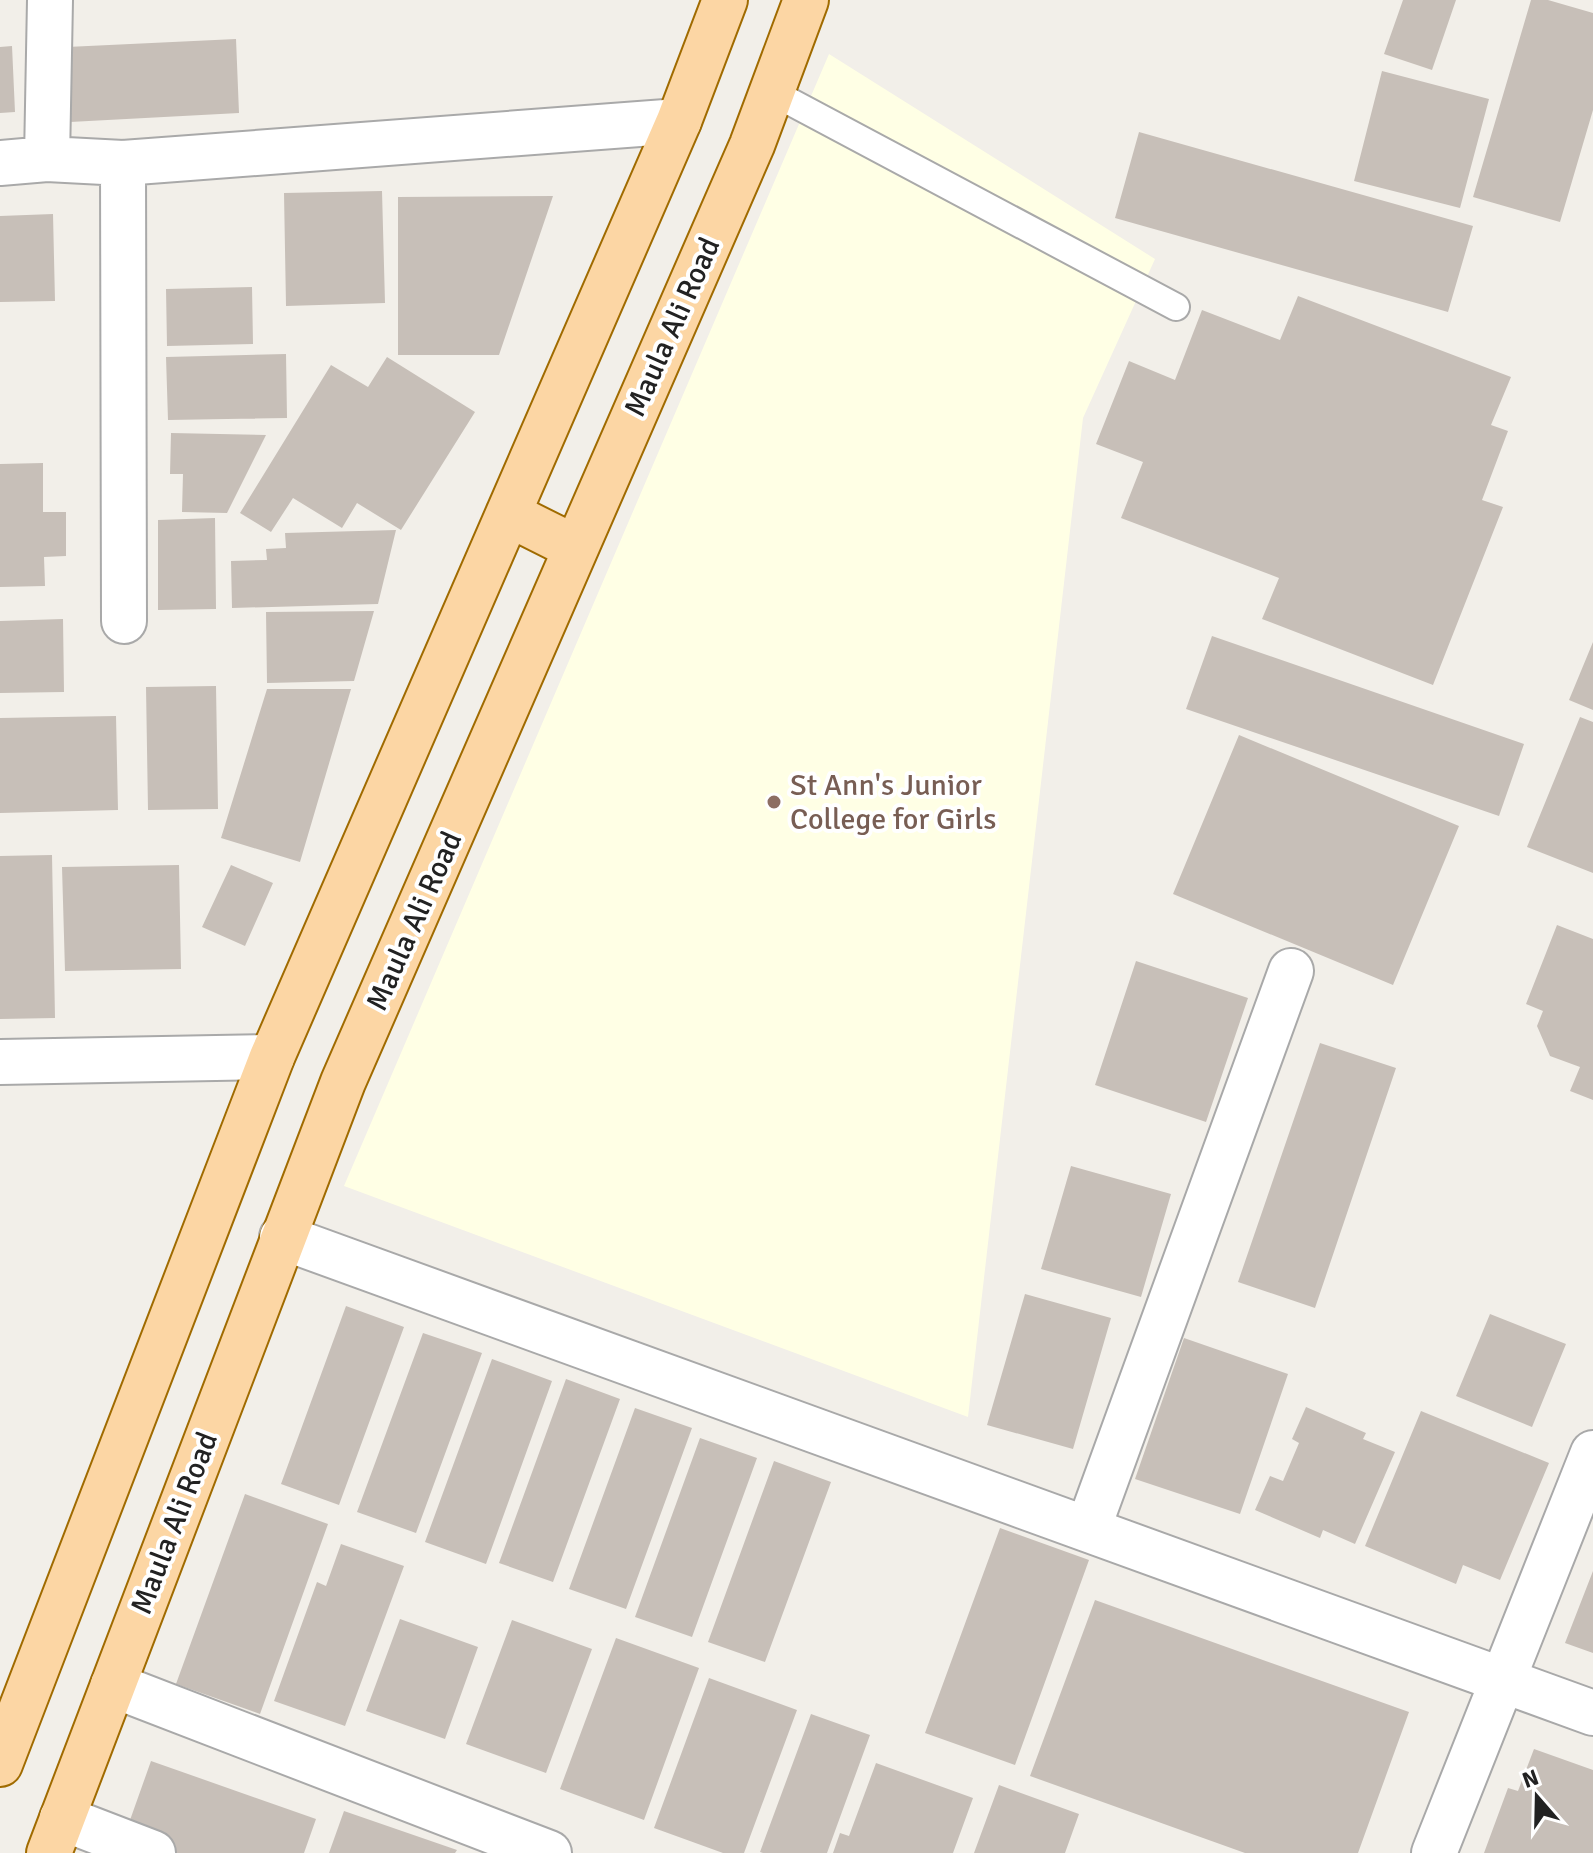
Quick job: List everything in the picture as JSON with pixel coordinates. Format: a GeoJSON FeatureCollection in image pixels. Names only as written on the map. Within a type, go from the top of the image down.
{"type":"FeatureCollection","features":[{"type":"Feature","properties":{"kind":"main road"},"geometry":{"type":"LineString","coordinates":[[0,1764],[272,1057],[679,121],[725,0]]}},
{"type":"Feature","properties":{"kind":"main road","name":"Maula Ali Road"},"geometry":{"type":"LineString","coordinates":[[55,1836],[343,1082],[772,92],[806,0]]}},
{"type":"Feature","properties":{"kind":"main road"},"geometry":{"type":"LineString","coordinates":[[508,514],[576,548]]}},
{"type":"Feature","properties":{"kind":"street"},"geometry":{"type":"LineString","coordinates":[[47,159],[50,0]]}},
{"type":"Feature","properties":{"kind":"street"},"geometry":{"type":"LineString","coordinates":[[0,163],[47,159],[123,163],[679,121]]}},
{"type":"Feature","properties":{"kind":"street"},"geometry":{"type":"LineString","coordinates":[[123,163],[124,621]]}},
{"type":"Feature","properties":{"kind":"street"},"geometry":{"type":"LineString","coordinates":[[1088,1529],[1291,971]]}},
{"type":"Feature","properties":{"kind":"street"},"geometry":{"type":"LineString","coordinates":[[0,1062],[272,1057]]}},
{"type":"Feature","properties":{"kind":"street"},"geometry":{"type":"LineString","coordinates":[[282,1237],[1593,1713]]}},
{"type":"Feature","properties":{"kind":"street"},"geometry":{"type":"LineString","coordinates":[[1434,1853],[1593,1453]]}},
{"type":"Feature","properties":{"kind":"street"},"geometry":{"type":"LineString","coordinates":[[113,1685],[549,1853]]}},
{"type":"Feature","properties":{"kind":"street"},"geometry":{"type":"LineString","coordinates":[[55,1836],[153,1853]]}},
{"type":"Feature","properties":{"kind":"lane"},"geometry":{"type":"LineString","coordinates":[[772,92],[1176,307]]}},
{"type":"Feature","properties":{"kind":"shaded area","name":"St Ann's Junior College for Girls"},"geometry":{"type":"Polygon","coordinates":[[[829,54],[1155,259],[1083,418],[968,1417],[344,1186],[829,54]]]}},
{"type":"Feature","properties":{"kind":"building"},"geometry":{"type":"Polygon","coordinates":[[[1403,0],[1456,0],[1432,70],[1384,54],[1403,0]]]}},
{"type":"Feature","properties":{"kind":"building"},"geometry":{"type":"Polygon","coordinates":[[[1531,0],[1548,0],[1593,13],[1593,110],[1560,222],[1473,197],[1531,0]]]}},
{"type":"Feature","properties":{"kind":"building"},"geometry":{"type":"Polygon","coordinates":[[[236,39],[239,113],[70,122],[67,47],[236,39]]]}},
{"type":"Feature","properties":{"kind":"building"},"geometry":{"type":"Polygon","coordinates":[[[12,46],[15,112],[0,113],[0,47],[12,46]]]}},
{"type":"Feature","properties":{"kind":"building"},"geometry":{"type":"Polygon","coordinates":[[[1382,71],[1489,99],[1460,208],[1354,181],[1382,71]]]}},
{"type":"Feature","properties":{"kind":"building"},"geometry":{"type":"Polygon","coordinates":[[[1139,132],[1473,226],[1448,312],[1115,218],[1139,132]]]}},
{"type":"Feature","properties":{"kind":"building"},"geometry":{"type":"Polygon","coordinates":[[[382,191],[385,303],[286,306],[284,193],[382,191]]]}},
{"type":"Feature","properties":{"kind":"building"},"geometry":{"type":"Polygon","coordinates":[[[553,196],[499,355],[398,355],[398,197],[553,196]]]}},
{"type":"Feature","properties":{"kind":"building"},"geometry":{"type":"Polygon","coordinates":[[[53,214],[55,301],[0,302],[0,216],[53,214]]]}},
{"type":"Feature","properties":{"kind":"building"},"geometry":{"type":"Polygon","coordinates":[[[252,287],[253,344],[167,346],[166,289],[252,287]]]}},
{"type":"Feature","properties":{"kind":"building"},"geometry":{"type":"Polygon","coordinates":[[[1298,296],[1511,377],[1491,425],[1508,431],[1482,500],[1503,507],[1433,685],[1262,619],[1279,578],[1121,518],[1143,462],[1096,444],[1129,361],[1175,380],[1202,310],[1280,340],[1298,296]]]}},
{"type":"Feature","properties":{"kind":"building"},"geometry":{"type":"Polygon","coordinates":[[[286,354],[287,418],[168,420],[166,357],[286,354]]]}},
{"type":"Feature","properties":{"kind":"building"},"geometry":{"type":"Polygon","coordinates":[[[387,357],[475,412],[401,530],[357,503],[342,528],[293,498],[271,532],[240,513],[331,365],[368,387],[387,357]]]}},
{"type":"Feature","properties":{"kind":"building"},"geometry":{"type":"Polygon","coordinates":[[[171,433],[266,435],[227,513],[182,512],[183,474],[170,474],[171,433]]]}},
{"type":"Feature","properties":{"kind":"building"},"geometry":{"type":"Polygon","coordinates":[[[43,463],[43,512],[66,512],[66,556],[44,557],[45,586],[0,587],[0,464],[43,463]]]}},
{"type":"Feature","properties":{"kind":"building"},"geometry":{"type":"Polygon","coordinates":[[[215,518],[216,609],[158,610],[158,520],[215,518]]]}},
{"type":"Feature","properties":{"kind":"building"},"geometry":{"type":"Polygon","coordinates":[[[396,530],[378,604],[232,608],[231,561],[267,560],[266,549],[286,548],[285,533],[396,530]]]}},
{"type":"Feature","properties":{"kind":"building"},"geometry":{"type":"Polygon","coordinates":[[[374,611],[354,681],[267,683],[266,612],[374,611]]]}},
{"type":"Feature","properties":{"kind":"building"},"geometry":{"type":"Polygon","coordinates":[[[63,619],[64,692],[0,693],[0,621],[63,619]]]}},
{"type":"Feature","properties":{"kind":"building"},"geometry":{"type":"Polygon","coordinates":[[[1212,636],[1524,744],[1499,816],[1186,709],[1212,636]]]}},
{"type":"Feature","properties":{"kind":"building"},"geometry":{"type":"Polygon","coordinates":[[[1593,642],[1593,710],[1569,700],[1593,642]]]}},
{"type":"Feature","properties":{"kind":"building"},"geometry":{"type":"Polygon","coordinates":[[[216,686],[218,809],[148,810],[146,687],[216,686]]]}},
{"type":"Feature","properties":{"kind":"building"},"geometry":{"type":"Polygon","coordinates":[[[267,689],[351,689],[300,862],[221,838],[267,689]]]}},
{"type":"Feature","properties":{"kind":"building"},"geometry":{"type":"Polygon","coordinates":[[[116,716],[118,810],[0,813],[0,718],[116,716]]]}},
{"type":"Feature","properties":{"kind":"building"},"geometry":{"type":"Polygon","coordinates":[[[1580,717],[1593,722],[1593,873],[1527,847],[1580,717]]]}},
{"type":"Feature","properties":{"kind":"building"},"geometry":{"type":"Polygon","coordinates":[[[1239,735],[1459,826],[1393,985],[1173,894],[1239,735]]]}},
{"type":"Feature","properties":{"kind":"building"},"geometry":{"type":"Polygon","coordinates":[[[52,855],[55,1018],[0,1019],[0,856],[52,855]]]}},
{"type":"Feature","properties":{"kind":"building"},"geometry":{"type":"Polygon","coordinates":[[[179,865],[181,969],[65,971],[62,867],[179,865]]]}},
{"type":"Feature","properties":{"kind":"building"},"geometry":{"type":"Polygon","coordinates":[[[231,865],[273,883],[245,946],[202,927],[231,865]]]}},
{"type":"Feature","properties":{"kind":"building"},"geometry":{"type":"Polygon","coordinates":[[[1557,925],[1593,939],[1593,1100],[1570,1091],[1580,1067],[1550,1056],[1537,1026],[1543,1011],[1526,1004],[1557,925]]]}},
{"type":"Feature","properties":{"kind":"building"},"geometry":{"type":"Polygon","coordinates":[[[1136,961],[1248,998],[1206,1122],[1095,1085],[1136,961]]]}},
{"type":"Feature","properties":{"kind":"building"},"geometry":{"type":"Polygon","coordinates":[[[1320,1043],[1396,1068],[1315,1308],[1238,1282],[1320,1043]]]}},
{"type":"Feature","properties":{"kind":"building"},"geometry":{"type":"Polygon","coordinates":[[[1071,1166],[1171,1194],[1141,1297],[1041,1269],[1071,1166]]]}},
{"type":"Feature","properties":{"kind":"building"},"geometry":{"type":"Polygon","coordinates":[[[1025,1294],[1111,1318],[1073,1449],[987,1425],[1025,1294]]]}},
{"type":"Feature","properties":{"kind":"building"},"geometry":{"type":"Polygon","coordinates":[[[346,1306],[404,1327],[339,1505],[281,1484],[346,1306]]]}},
{"type":"Feature","properties":{"kind":"building"},"geometry":{"type":"Polygon","coordinates":[[[1490,1314],[1566,1344],[1532,1427],[1456,1396],[1490,1314]]]}},
{"type":"Feature","properties":{"kind":"building"},"geometry":{"type":"Polygon","coordinates":[[[423,1333],[482,1353],[416,1533],[357,1512],[423,1333]]]}},
{"type":"Feature","properties":{"kind":"building"},"geometry":{"type":"Polygon","coordinates":[[[1184,1338],[1288,1374],[1240,1514],[1135,1479],[1184,1338]]]}},
{"type":"Feature","properties":{"kind":"building"},"geometry":{"type":"Polygon","coordinates":[[[492,1359],[552,1381],[486,1564],[425,1542],[492,1359]]]}},
{"type":"Feature","properties":{"kind":"building"},"geometry":{"type":"Polygon","coordinates":[[[566,1379],[620,1399],[553,1582],[499,1563],[566,1379]]]}},
{"type":"Feature","properties":{"kind":"building"},"geometry":{"type":"Polygon","coordinates":[[[1306,1407],[1366,1433],[1363,1439],[1395,1452],[1355,1544],[1323,1530],[1320,1538],[1255,1510],[1270,1476],[1283,1481],[1299,1443],[1292,1439],[1306,1407]]]}},
{"type":"Feature","properties":{"kind":"building"},"geometry":{"type":"Polygon","coordinates":[[[635,1408],[692,1428],[626,1609],[569,1589],[635,1408]]]}},
{"type":"Feature","properties":{"kind":"building"},"geometry":{"type":"Polygon","coordinates":[[[1421,1411],[1549,1463],[1500,1580],[1463,1565],[1456,1584],[1365,1546],[1421,1411]]]}},
{"type":"Feature","properties":{"kind":"building"},"geometry":{"type":"Polygon","coordinates":[[[700,1438],[757,1458],[692,1637],[635,1617],[700,1438]]]}},
{"type":"Feature","properties":{"kind":"building"},"geometry":{"type":"Polygon","coordinates":[[[774,1461],[831,1482],[765,1662],[708,1642],[774,1461]]]}},
{"type":"Feature","properties":{"kind":"building"},"geometry":{"type":"Polygon","coordinates":[[[245,1494],[328,1524],[260,1714],[176,1684],[245,1494]]]}},
{"type":"Feature","properties":{"kind":"building"},"geometry":{"type":"Polygon","coordinates":[[[1000,1528],[1089,1560],[1015,1765],[925,1733],[1000,1528]]]}},
{"type":"Feature","properties":{"kind":"building"},"geometry":{"type":"Polygon","coordinates":[[[341,1544],[404,1566],[345,1726],[274,1701],[317,1582],[326,1586],[341,1544]]]}},
{"type":"Feature","properties":{"kind":"building"},"geometry":{"type":"Polygon","coordinates":[[[1593,1571],[1593,1653],[1565,1643],[1593,1571]]]}},
{"type":"Feature","properties":{"kind":"building"},"geometry":{"type":"Polygon","coordinates":[[[1095,1600],[1409,1712],[1358,1853],[1245,1853],[1030,1776],[1095,1600]]]}},
{"type":"Feature","properties":{"kind":"building"},"geometry":{"type":"Polygon","coordinates":[[[400,1619],[478,1647],[445,1739],[366,1711],[400,1619]]]}},
{"type":"Feature","properties":{"kind":"building"},"geometry":{"type":"Polygon","coordinates":[[[512,1620],[592,1649],[546,1773],[466,1744],[512,1620]]]}},
{"type":"Feature","properties":{"kind":"building"},"geometry":{"type":"Polygon","coordinates":[[[616,1638],[699,1668],[644,1820],[560,1789],[616,1638]]]}},
{"type":"Feature","properties":{"kind":"building"},"geometry":{"type":"Polygon","coordinates":[[[709,1678],[797,1710],[744,1853],[723,1853],[654,1828],[709,1678]]]}},
{"type":"Feature","properties":{"kind":"building"},"geometry":{"type":"Polygon","coordinates":[[[811,1714],[870,1735],[827,1853],[760,1852],[811,1714]]]}},
{"type":"Feature","properties":{"kind":"building"},"geometry":{"type":"Polygon","coordinates":[[[1534,1749],[1593,1770],[1593,1853],[1484,1853],[1508,1788],[1518,1791],[1534,1749]]]}},
{"type":"Feature","properties":{"kind":"building"},"geometry":{"type":"Polygon","coordinates":[[[151,1761],[316,1819],[304,1853],[168,1853],[124,1837],[151,1761]]]}},
{"type":"Feature","properties":{"kind":"building"},"geometry":{"type":"Polygon","coordinates":[[[876,1763],[973,1798],[953,1853],[833,1853],[840,1833],[849,1836],[876,1763]]]}},
{"type":"Feature","properties":{"kind":"building"},"geometry":{"type":"Polygon","coordinates":[[[999,1785],[1079,1814],[1065,1853],[974,1853],[999,1785]]]}},
{"type":"Feature","properties":{"kind":"building"},"geometry":{"type":"Polygon","coordinates":[[[344,1811],[457,1850],[455,1853],[329,1853],[344,1811]]]}},
{"type":"Feature","properties":{"kind":"place","name":"St Ann's Junior College for Girls"},"geometry":{"type":"Point","coordinates":[774,802]}}]}
